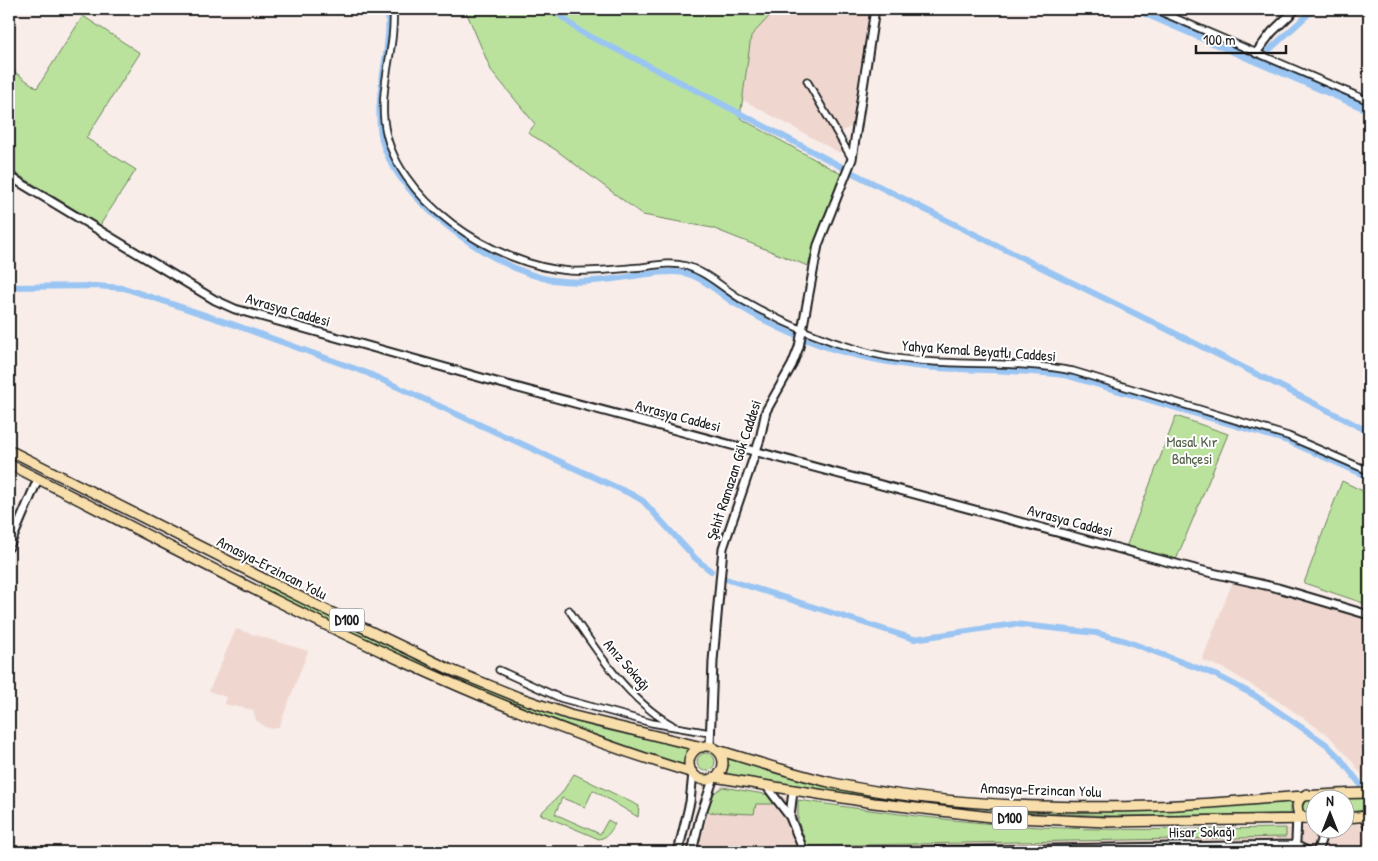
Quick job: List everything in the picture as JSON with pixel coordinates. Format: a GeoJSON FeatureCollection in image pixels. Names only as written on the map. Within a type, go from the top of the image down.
{"type":"FeatureCollection","features":[{"type":"Feature","properties":{"kind":"highway","name":"Amasya-Erzincan Yolu"},"geometry":{"type":"LineString","coordinates":[[9,450],[322,608],[476,680],[570,714],[709,748],[792,773],[842,785],[923,796],[1006,804],[1074,807],[1154,806],[1306,794]]}},
{"type":"Feature","properties":{"kind":"highway","name":"Amasya-Erzincan Yolu"},"geometry":{"type":"LineString","coordinates":[[9,464],[322,623],[439,679],[557,728],[693,774]]}},
{"type":"Feature","properties":{"kind":"highway"},"geometry":{"type":"LineString","coordinates":[[709,748],[721,756],[723,764],[719,773],[714,777],[703,779],[693,774],[690,766],[690,757],[695,750],[709,748]]}},
{"type":"Feature","properties":{"kind":"highway","name":"Amasya-Erzincan Yolu"},"geometry":{"type":"LineString","coordinates":[[714,777],[768,788],[942,812],[1040,820],[1176,822],[1306,819]]}},
{"type":"Feature","properties":{"kind":"highway","name":"Amasya-Erzincan Yolu"},"geometry":{"type":"LineString","coordinates":[[1356,793],[1369,793]]}},
{"type":"Feature","properties":{"kind":"highway"},"geometry":{"type":"LineString","coordinates":[[1306,795],[1298,801],[1297,810],[1301,817],[1306,818]]}},
{"type":"Feature","properties":{"kind":"street","name":"Yahya Kemal Beyatlı Caddesi"},"geometry":{"type":"LineString","coordinates":[[393,9],[384,118],[386,133],[401,168],[413,185],[450,222],[490,248],[523,262],[556,270],[590,271],[668,264],[688,266],[751,305],[803,330],[859,350],[899,359],[950,363],[1037,365],[1073,371],[1280,433],[1313,445],[1369,471]]}},
{"type":"Feature","properties":{"kind":"street","name":"Şehit Ramazan Gök Caddesi"},"geometry":{"type":"LineString","coordinates":[[709,748],[713,661],[721,561],[729,527],[756,450],[766,411],[792,365],[799,347],[818,245],[852,159],[875,9]]}},
{"type":"Feature","properties":{"kind":"street"},"geometry":{"type":"LineString","coordinates":[[1154,9],[1369,101]]}},
{"type":"Feature","properties":{"kind":"street"},"geometry":{"type":"LineString","coordinates":[[1256,53],[1272,32],[1296,9]]}},
{"type":"Feature","properties":{"kind":"street"},"geometry":{"type":"LineString","coordinates":[[806,81],[852,159]]}},
{"type":"Feature","properties":{"kind":"street","name":"Avrasya Caddesi"},"geometry":{"type":"LineString","coordinates":[[9,176],[227,306],[500,383],[756,450],[1186,567],[1278,588],[1369,615]]}},
{"type":"Feature","properties":{"kind":"street"},"geometry":{"type":"LineString","coordinates":[[9,547],[38,479]]}},
{"type":"Feature","properties":{"kind":"street","name":"Anız Sokağı"},"geometry":{"type":"LineString","coordinates":[[569,610],[623,683],[656,714],[676,727]]}},
{"type":"Feature","properties":{"kind":"street"},"geometry":{"type":"LineString","coordinates":[[499,670],[560,698],[676,727],[710,733]]}},
{"type":"Feature","properties":{"kind":"street"},"geometry":{"type":"LineString","coordinates":[[678,852],[690,802],[693,774]]}},
{"type":"Feature","properties":{"kind":"street"},"geometry":{"type":"LineString","coordinates":[[692,852],[700,818],[714,777]]}},
{"type":"Feature","properties":{"kind":"street"},"geometry":{"type":"LineString","coordinates":[[768,788],[790,817],[804,852]]}},
{"type":"Feature","properties":{"kind":"street"},"geometry":{"type":"LineString","coordinates":[[790,817],[793,791]]}},
{"type":"Feature","properties":{"kind":"street"},"geometry":{"type":"LineString","coordinates":[[1291,852],[1295,845],[1297,810]]}},
{"type":"Feature","properties":{"kind":"street"},"geometry":{"type":"LineString","coordinates":[[1366,816],[1369,826]]}},
{"type":"Feature","properties":{"kind":"street"},"geometry":{"type":"LineString","coordinates":[[1317,852],[1321,838]]}},
{"type":"Feature","properties":{"kind":"street"},"geometry":{"type":"LineString","coordinates":[[1295,845],[1309,852]]}},
{"type":"Feature","properties":{"kind":"street","name":"Hisar Sokağı"},"geometry":{"type":"LineString","coordinates":[[869,852],[1295,845]]}},
{"type":"Feature","properties":{"kind":"shaded area"},"geometry":{"type":"Polygon","coordinates":[[[776,9],[869,9],[851,127],[836,134],[843,152],[838,152],[743,100],[751,36],[776,9]]]}},
{"type":"Feature","properties":{"kind":"shaded area"},"geometry":{"type":"Polygon","coordinates":[[[1233,581],[1369,620],[1369,785],[1352,761],[1328,735],[1280,702],[1225,669],[1202,660],[1233,581]]]}},
{"type":"Feature","properties":{"kind":"shaded area"},"geometry":{"type":"Polygon","coordinates":[[[236,629],[308,651],[279,727],[273,729],[265,727],[256,720],[253,710],[224,704],[226,697],[209,691],[236,629]]]}},
{"type":"Feature","properties":{"kind":"shaded area"},"geometry":{"type":"Polygon","coordinates":[[[723,787],[798,800],[798,821],[807,846],[1286,837],[1286,828],[1306,827],[1306,838],[1356,838],[1356,823],[1369,828],[1369,852],[697,852],[712,800],[719,789],[723,787]]]}},
{"type":"Feature","properties":{"kind":"green space"},"geometry":{"type":"Polygon","coordinates":[[[465,9],[776,9],[751,36],[740,118],[841,174],[816,238],[808,266],[712,228],[643,215],[556,150],[528,133],[535,124],[491,70],[465,9]]]}},
{"type":"Feature","properties":{"kind":"green space"},"geometry":{"type":"Polygon","coordinates":[[[83,16],[140,53],[86,138],[136,170],[100,225],[9,169],[9,68],[37,88],[83,16]]]}},
{"type":"Feature","properties":{"kind":"green space","name":"Masal Kır Bahçesi"},"geometry":{"type":"Polygon","coordinates":[[[1176,416],[1228,434],[1176,560],[1126,547],[1176,416]]]}},
{"type":"Feature","properties":{"kind":"green space"},"geometry":{"type":"Polygon","coordinates":[[[1342,481],[1369,494],[1369,605],[1304,583],[1342,481]]]}},
{"type":"Feature","properties":{"kind":"green space"},"geometry":{"type":"Polygon","coordinates":[[[261,583],[411,657],[527,705],[597,728],[689,747],[685,766],[576,728],[469,685],[312,612],[260,586],[261,583]]]}},
{"type":"Feature","properties":{"kind":"green space"},"geometry":{"type":"Polygon","coordinates":[[[706,753],[712,756],[715,762],[712,768],[706,771],[700,768],[697,762],[700,756],[706,753]]]}},
{"type":"Feature","properties":{"kind":"green space"},"geometry":{"type":"Polygon","coordinates":[[[727,758],[823,785],[859,792],[985,807],[1115,812],[1210,808],[1291,800],[1291,814],[1115,816],[1002,811],[874,798],[723,775],[727,758]]]}},
{"type":"Feature","properties":{"kind":"green space"},"geometry":{"type":"Polygon","coordinates":[[[574,774],[639,806],[638,817],[593,790],[585,807],[562,798],[555,814],[600,834],[608,820],[615,824],[605,837],[599,839],[540,814],[561,794],[574,774]]]}},
{"type":"Feature","properties":{"kind":"green space"},"geometry":{"type":"Polygon","coordinates":[[[723,787],[770,795],[775,804],[756,804],[754,814],[707,812],[714,793],[723,787]]]}},
{"type":"Feature","properties":{"kind":"green space"},"geometry":{"type":"Polygon","coordinates":[[[1356,798],[1369,798],[1369,810],[1356,811],[1356,798]]]}},
{"type":"Feature","properties":{"kind":"green space"},"geometry":{"type":"Polygon","coordinates":[[[798,800],[929,818],[982,823],[1113,829],[1286,828],[1286,837],[807,846],[798,821],[798,800]]]}},
{"type":"Feature","properties":{"kind":"green space"},"geometry":{"type":"Polygon","coordinates":[[[1306,800],[1306,814],[1301,807],[1306,800]]]}},
{"type":"Feature","properties":{"kind":"waterway"},"geometry":{"type":"LineString","coordinates":[[388,9],[388,40],[381,87],[379,119],[381,135],[389,158],[404,182],[424,205],[475,246],[503,262],[529,274],[553,280],[573,282],[665,272],[684,273],[703,281],[734,303],[771,324],[836,350],[912,366],[1036,372],[1069,376],[1288,441],[1369,477]]}},
{"type":"Feature","properties":{"kind":"waterway"},"geometry":{"type":"LineString","coordinates":[[552,9],[581,32],[844,168]]}},
{"type":"Feature","properties":{"kind":"waterway"},"geometry":{"type":"LineString","coordinates":[[1140,9],[1369,108]]}},
{"type":"Feature","properties":{"kind":"waterway"},"geometry":{"type":"LineString","coordinates":[[1269,50],[1314,9]]}},
{"type":"Feature","properties":{"kind":"waterway"},"geometry":{"type":"LineString","coordinates":[[853,173],[1241,366],[1369,432]]}},
{"type":"Feature","properties":{"kind":"waterway"},"geometry":{"type":"LineString","coordinates":[[9,287],[96,286],[124,288],[235,325],[367,373],[633,495],[643,501],[696,559],[711,571]]}},
{"type":"Feature","properties":{"kind":"waterway"},"geometry":{"type":"LineString","coordinates":[[726,579],[914,639],[1014,624],[1096,633],[1126,641],[1216,675],[1254,695],[1326,744],[1340,758],[1360,784]]}}]}
